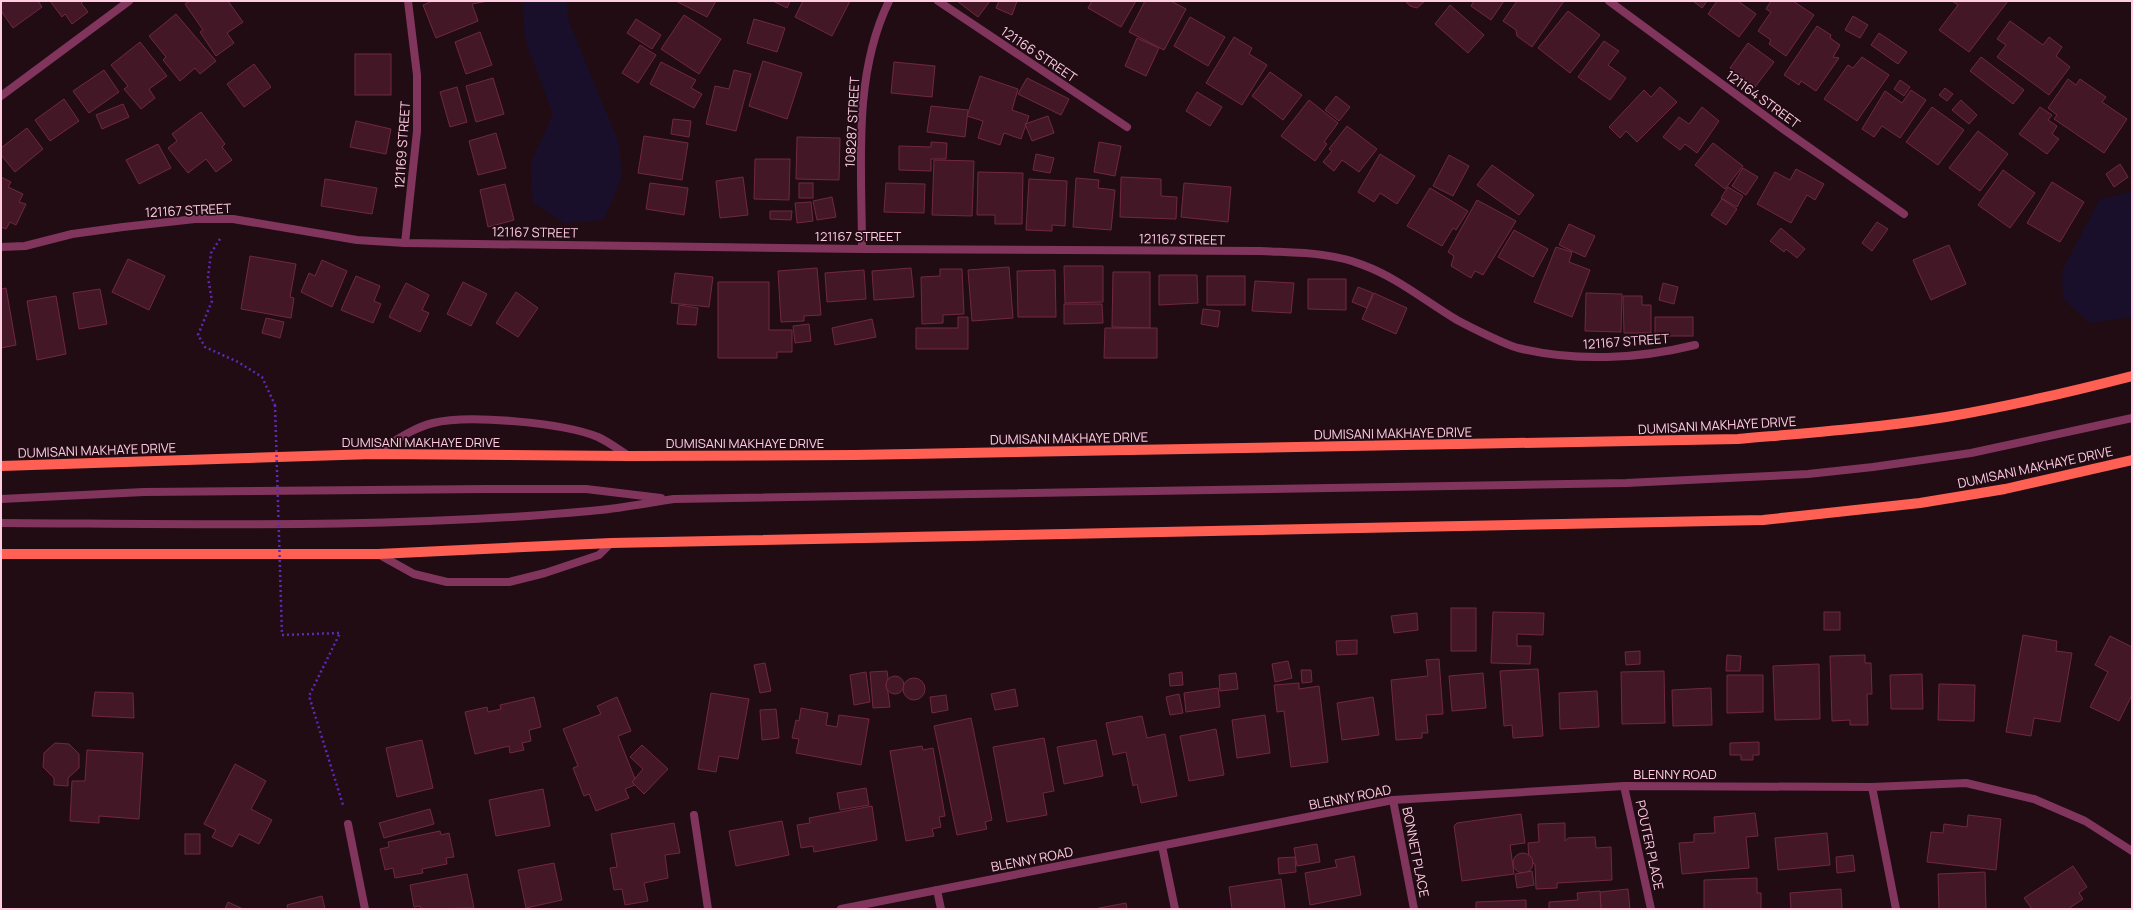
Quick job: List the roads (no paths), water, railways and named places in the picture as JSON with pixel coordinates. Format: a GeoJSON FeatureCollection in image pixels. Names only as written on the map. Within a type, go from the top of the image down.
{"type":"FeatureCollection","features":[{"type":"Feature","properties":{"kind":"main road","name":"DUMISANI MAKHAYE DRIVE"},"geometry":{"type":"LineString","coordinates":[[1,466],[373,454],[629,456],[862,455],[1738,439],[1844,430],[1945,417],[2049,397],[2132,376]]}},
{"type":"Feature","properties":{"kind":"main road","name":"DUMISANI MAKHAYE DRIVE"},"geometry":{"type":"LineString","coordinates":[[1,554],[378,554],[611,543],[1763,520],[1920,503],[2005,489],[2132,460]]}},
{"type":"Feature","properties":{"kind":"street"},"geometry":{"type":"LineString","coordinates":[[1,96],[129,1]]}},
{"type":"Feature","properties":{"kind":"street","name":"121169 STREET"},"geometry":{"type":"LineString","coordinates":[[405,242],[418,131],[418,75],[408,1]]}},
{"type":"Feature","properties":{"kind":"street","name":"108287 STREET"},"geometry":{"type":"LineString","coordinates":[[862,249],[862,126],[864,87],[871,47],[889,1]]}},
{"type":"Feature","properties":{"kind":"street","name":"121166 STREET"},"geometry":{"type":"LineString","coordinates":[[938,1],[1127,127]]}},
{"type":"Feature","properties":{"kind":"street","name":"121164 STREET"},"geometry":{"type":"LineString","coordinates":[[1610,1],[1783,129],[1904,214]]}},
{"type":"Feature","properties":{"kind":"street","name":"121167 STREET"},"geometry":{"type":"LineString","coordinates":[[1,247],[25,246],[72,234],[123,227],[194,219],[233,219],[357,240],[405,242],[862,249],[1262,251],[1323,254],[1362,264],[1399,281],[1458,320],[1517,348],[1578,357],[1627,356],[1663,352],[1695,345]]}},
{"type":"Feature","properties":{"kind":"street"},"geometry":{"type":"LineString","coordinates":[[1,522],[345,523],[494,518],[584,512],[674,499],[1626,483],[1808,474],[1874,467],[1971,453],[2132,418]]}},
{"type":"Feature","properties":{"kind":"street"},"geometry":{"type":"LineString","coordinates":[[373,454],[424,426],[454,420],[479,420],[559,427],[598,438],[629,456]]}},
{"type":"Feature","properties":{"kind":"street"},"geometry":{"type":"LineString","coordinates":[[1,499],[144,492],[586,489],[674,499]]}},
{"type":"Feature","properties":{"kind":"street"},"geometry":{"type":"LineString","coordinates":[[378,554],[414,574],[447,582],[508,582],[545,573],[599,555],[611,543]]}},
{"type":"Feature","properties":{"kind":"street","name":"BLENNY ROAD"},"geometry":{"type":"LineString","coordinates":[[841,909],[1393,800],[1624,786],[1872,786],[1966,783],[2034,799],[2085,821],[2132,851]]}},
{"type":"Feature","properties":{"kind":"street","name":"POUTER PLACE"},"geometry":{"type":"LineString","coordinates":[[1624,786],[1651,909]]}},
{"type":"Feature","properties":{"kind":"street"},"geometry":{"type":"LineString","coordinates":[[1872,786],[1896,909]]}},
{"type":"Feature","properties":{"kind":"street","name":"BONNET PLACE"},"geometry":{"type":"LineString","coordinates":[[1393,800],[1414,909]]}},
{"type":"Feature","properties":{"kind":"street"},"geometry":{"type":"LineString","coordinates":[[694,815],[708,909]]}},
{"type":"Feature","properties":{"kind":"street"},"geometry":{"type":"LineString","coordinates":[[348,824],[365,909]]}},
{"type":"Feature","properties":{"kind":"street"},"geometry":{"type":"LineString","coordinates":[[1162,846],[1175,909]]}},
{"type":"Feature","properties":{"kind":"street"},"geometry":{"type":"LineString","coordinates":[[937,890],[941,909]]}}]}
